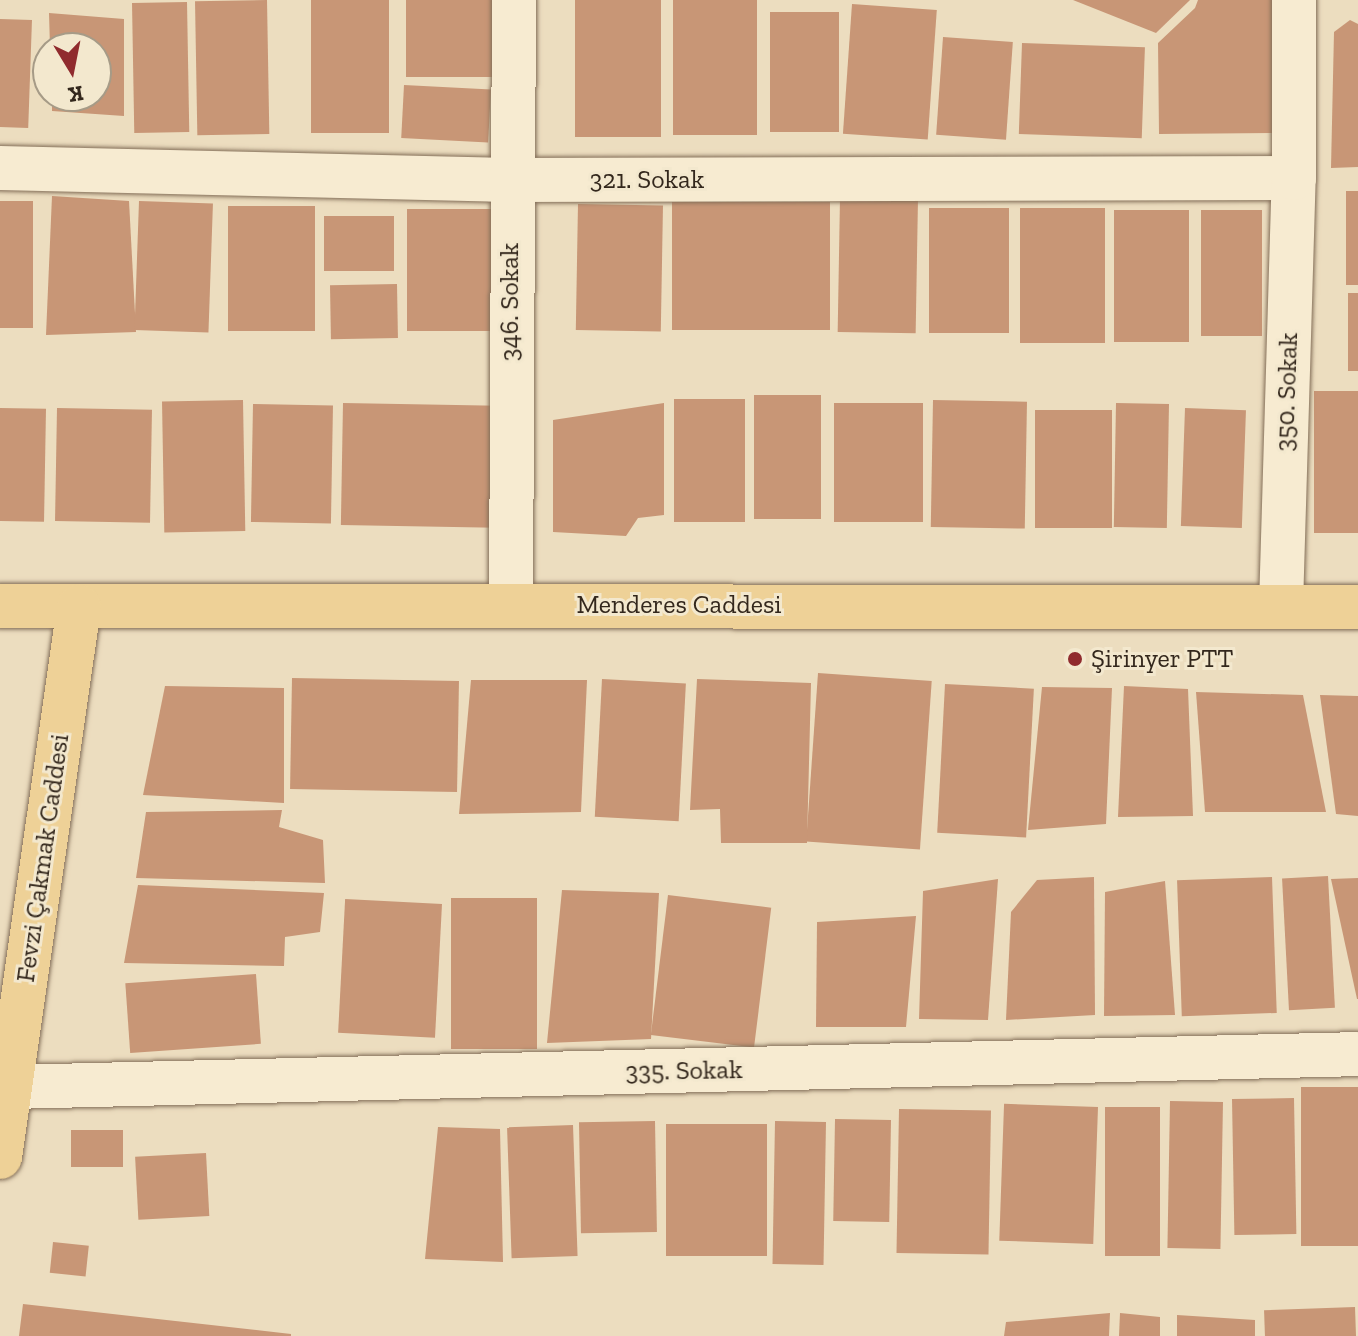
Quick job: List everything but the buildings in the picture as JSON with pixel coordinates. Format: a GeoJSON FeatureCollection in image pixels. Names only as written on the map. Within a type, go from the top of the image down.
{"type":"FeatureCollection","features":[{"type":"Feature","properties":{"kind":"main road","name":"Menderes Caddesi"},"geometry":{"type":"LineString","coordinates":[[0,606],[1358,607]]}},
{"type":"Feature","properties":{"kind":"main road","name":"Fevzi Çakmak Caddesi"},"geometry":{"type":"LineString","coordinates":[[0,1157],[79,607]]}},
{"type":"Feature","properties":{"kind":"street","name":"346. Sokak"},"geometry":{"type":"LineString","coordinates":[[511,604],[510,180],[514,0]]}},
{"type":"Feature","properties":{"kind":"street","name":"350. Sokak"},"geometry":{"type":"LineString","coordinates":[[1281,606],[1294,178],[1294,0]]}},
{"type":"Feature","properties":{"kind":"street","name":"321. Sokak"},"geometry":{"type":"LineString","coordinates":[[0,168],[510,180],[1294,178]]}},
{"type":"Feature","properties":{"kind":"street","name":"335. Sokak"},"geometry":{"type":"LineString","coordinates":[[11,1087],[1358,1054]]}},
{"type":"Feature","properties":{"kind":"place","name":"Şirinyer PTT"},"geometry":{"type":"Point","coordinates":[1075,659]}}]}
